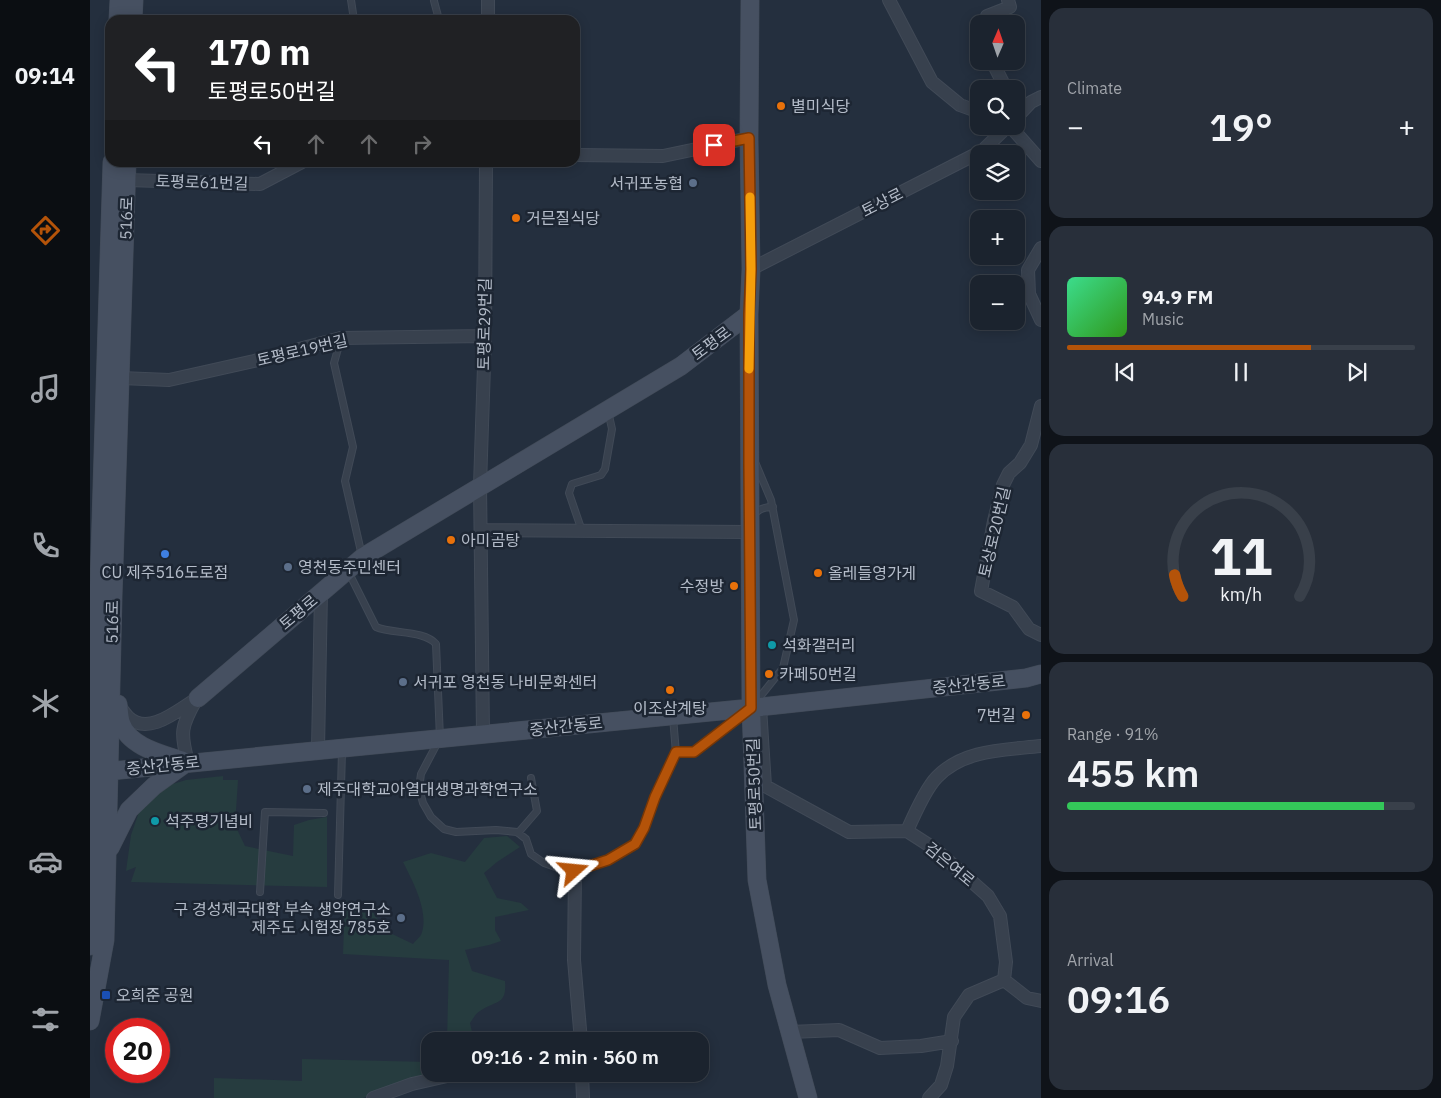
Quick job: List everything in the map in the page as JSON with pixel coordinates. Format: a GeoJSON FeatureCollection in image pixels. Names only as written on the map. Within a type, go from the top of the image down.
{"type":"FeatureCollection","features":[{"type":"Feature","properties":{"kind":"main road"},"geometry":{"type":"LineString","coordinates":[[118,15],[120,0]]}},
{"type":"Feature","properties":{"kind":"main road"},"geometry":{"type":"LineString","coordinates":[[133,15],[134,0]]}},
{"type":"Feature","properties":{"kind":"main road"},"geometry":{"type":"LineString","coordinates":[[749,314],[751,269],[749,138],[750,0]]}},
{"type":"Feature","properties":{"kind":"main road","name":"516로"},"geometry":{"type":"LineString","coordinates":[[105,619],[97,438],[112,167]]}},
{"type":"Feature","properties":{"kind":"main road","name":"516로"},"geometry":{"type":"LineString","coordinates":[[90,946],[97,849],[97,772],[105,619],[121,378],[127,171]]}},
{"type":"Feature","properties":{"kind":"main road","name":"토평로"},"geometry":{"type":"LineString","coordinates":[[198,698],[362,557],[681,366],[749,314]]}},
{"type":"Feature","properties":{"kind":"main road","name":"토평로50번길"},"geometry":{"type":"LineString","coordinates":[[749,314],[749,532],[758,880],[777,985],[808,1098]]}},
{"type":"Feature","properties":{"kind":"main road"},"geometry":{"type":"LineString","coordinates":[[90,680],[105,619]]}},
{"type":"Feature","properties":{"kind":"main road"},"geometry":{"type":"LineString","coordinates":[[105,619],[120,651],[118,705],[121,723],[139,744],[188,762]]}},
{"type":"Feature","properties":{"kind":"main road","name":"중산간동로"},"geometry":{"type":"LineString","coordinates":[[97,772],[755,707],[1026,678],[1041,674]]}},
{"type":"Feature","properties":{"kind":"main road"},"geometry":{"type":"LineString","coordinates":[[97,849],[129,810],[154,786],[188,762]]}},
{"type":"Feature","properties":{"kind":"main road","name":"516로"},"geometry":{"type":"LineString","coordinates":[[90,1021],[105,940],[97,849]]}},
{"type":"Feature","properties":{"kind":"street"},"geometry":{"type":"LineString","coordinates":[[488,0],[488,15]]}},
{"type":"Feature","properties":{"kind":"street"},"geometry":{"type":"LineString","coordinates":[[889,0],[932,82],[960,105],[970,109]]}},
{"type":"Feature","properties":{"kind":"street"},"geometry":{"type":"LineString","coordinates":[[990,15],[1010,7],[1008,0]]}},
{"type":"Feature","properties":{"kind":"street"},"geometry":{"type":"LineString","coordinates":[[1025,107],[1041,97]]}},
{"type":"Feature","properties":{"kind":"street","name":"토상로"},"geometry":{"type":"LineString","coordinates":[[751,269],[982,151],[999,135]]}},
{"type":"Feature","properties":{"kind":"street"},"geometry":{"type":"LineString","coordinates":[[1017,135],[1041,161]]}},
{"type":"Feature","properties":{"kind":"street"},"geometry":{"type":"LineString","coordinates":[[580,155],[663,156],[749,138]]}},
{"type":"Feature","properties":{"kind":"street","name":"토평로61번길"},"geometry":{"type":"LineString","coordinates":[[127,171],[260,184],[292,167]]}},
{"type":"Feature","properties":{"kind":"street","name":"토평로29번길"},"geometry":{"type":"LineString","coordinates":[[480,485],[485,336],[486,167]]}},
{"type":"Feature","properties":{"kind":"street"},"geometry":{"type":"LineString","coordinates":[[1041,248],[1028,270],[1029,294],[1041,320]]}},
{"type":"Feature","properties":{"kind":"street","name":"토평로19번길"},"geometry":{"type":"LineString","coordinates":[[121,378],[169,380],[254,361],[341,338],[485,336]]}},
{"type":"Feature","properties":{"kind":"street","name":"토상로20번길"},"geometry":{"type":"LineString","coordinates":[[1041,406],[1031,445],[1020,463],[1009,473],[1003,485],[981,591],[1013,607],[1029,629],[1041,635]]}},
{"type":"Feature","properties":{"kind":"street"},"geometry":{"type":"LineString","coordinates":[[480,485],[483,734]]}},
{"type":"Feature","properties":{"kind":"street"},"geometry":{"type":"LineString","coordinates":[[481,530],[749,532]]}},
{"type":"Feature","properties":{"kind":"street"},"geometry":{"type":"LineString","coordinates":[[318,749],[322,592]]}},
{"type":"Feature","properties":{"kind":"street"},"geometry":{"type":"LineString","coordinates":[[118,705],[129,718],[137,723],[147,725],[160,721],[198,698]]}},
{"type":"Feature","properties":{"kind":"street"},"geometry":{"type":"LineString","coordinates":[[188,762],[182,739],[185,720],[198,698]]}},
{"type":"Feature","properties":{"kind":"street"},"geometry":{"type":"LineString","coordinates":[[755,707],[765,786],[848,832],[907,831],[917,809],[936,778],[956,762],[980,753],[1041,746]]}},
{"type":"Feature","properties":{"kind":"street","name":"검은여로"},"geometry":{"type":"LineString","coordinates":[[907,831],[935,849],[988,896],[1000,916],[1006,962],[1004,980]]}},
{"type":"Feature","properties":{"kind":"street"},"geometry":{"type":"LineString","coordinates":[[574,871],[574,960],[580,1032]]}},
{"type":"Feature","properties":{"kind":"street"},"geometry":{"type":"LineString","coordinates":[[929,1098],[941,1084],[947,1066],[954,1017],[969,995],[1004,980],[1027,998],[1041,1001]]}},
{"type":"Feature","properties":{"kind":"street"},"geometry":{"type":"LineString","coordinates":[[790,1032],[839,1030],[880,1048],[921,1046],[952,1040]]}},
{"type":"Feature","properties":{"kind":"street"},"geometry":{"type":"LineString","coordinates":[[372,1098],[421,1082]]}},
{"type":"Feature","properties":{"kind":"street"},"geometry":{"type":"LineString","coordinates":[[582,1082],[583,1098]]}},
{"type":"Feature","properties":{"kind":"lane"},"geometry":{"type":"LineString","coordinates":[[351,0],[356,15]]}},
{"type":"Feature","properties":{"kind":"lane"},"geometry":{"type":"LineString","coordinates":[[434,1],[438,15]]}},
{"type":"Feature","properties":{"kind":"lane"},"geometry":{"type":"LineString","coordinates":[[341,338],[334,363],[354,447],[345,481],[362,557]]}},
{"type":"Feature","properties":{"kind":"lane"},"geometry":{"type":"LineString","coordinates":[[582,531],[569,494],[572,484],[601,475],[605,469],[612,429],[608,410]]}},
{"type":"Feature","properties":{"kind":"lane"},"geometry":{"type":"LineString","coordinates":[[676,752],[694,752],[755,707],[783,668],[794,620],[772,507],[749,446]]}},
{"type":"Feature","properties":{"kind":"lane"},"geometry":{"type":"LineString","coordinates":[[749,532],[755,513],[765,507],[772,507]]}},
{"type":"Feature","properties":{"kind":"lane"},"geometry":{"type":"LineString","coordinates":[[348,570],[376,627],[424,636],[433,640],[436,644],[440,738],[421,774],[418,788],[423,803],[431,817],[444,828],[456,832],[496,830],[518,833],[526,839],[531,854],[558,868],[574,871],[608,860],[635,844],[644,828],[655,797],[676,752],[673,715]]}},
{"type":"Feature","properties":{"kind":"lane"},"geometry":{"type":"LineString","coordinates":[[338,895],[342,747]]}},
{"type":"Feature","properties":{"kind":"lane"},"geometry":{"type":"LineString","coordinates":[[518,833],[537,811],[531,778]]}},
{"type":"Feature","properties":{"kind":"lane"},"geometry":{"type":"LineString","coordinates":[[260,892],[264,812],[324,813]]}},
{"type":"Feature","properties":{"kind":"green space"},"geometry":{"type":"Polygon","coordinates":[[[223,776],[223,780],[238,780],[235,825],[245,846],[293,856],[294,825],[327,817],[327,887],[131,882],[136,867],[126,871],[131,835],[139,812],[163,787],[186,780],[223,776]]]}},
{"type":"Feature","properties":{"kind":"green space"},"geometry":{"type":"Polygon","coordinates":[[[507,836],[520,847],[484,873],[497,898],[521,903],[529,910],[495,917],[495,930],[501,941],[465,950],[472,971],[505,981],[504,995],[502,999],[476,1015],[470,1023],[472,1032],[447,1032],[449,960],[343,954],[345,900],[372,911],[386,931],[413,944],[421,935],[423,926],[422,908],[403,862],[431,853],[465,862],[484,838],[507,836]]]}},
{"type":"Feature","properties":{"kind":"green space"},"geometry":{"type":"Polygon","coordinates":[[[302,1059],[421,1062],[421,1081],[363,1098],[214,1098],[214,1078],[302,1081],[302,1059]]]}},
{"type":"Feature","properties":{"kind":"slow traffic"},"geometry":{"type":"LineString","coordinates":[[749,369],[750,197]]}},
{"type":"Feature","properties":{"kind":"place","name":"별미식당"},"geometry":{"type":"Point","coordinates":[781,106]}},
{"type":"Feature","properties":{"kind":"place","name":"서귀포농협"},"geometry":{"type":"Point","coordinates":[693,183]}},
{"type":"Feature","properties":{"kind":"place","name":"거믄질식당"},"geometry":{"type":"Point","coordinates":[516,218]}},
{"type":"Feature","properties":{"kind":"place","name":"아미곰탕"},"geometry":{"type":"Point","coordinates":[451,540]}},
{"type":"Feature","properties":{"kind":"place","name":"CU 제주516도로점"},"geometry":{"type":"Point","coordinates":[165,554]}},
{"type":"Feature","properties":{"kind":"place","name":"영천동주민센터"},"geometry":{"type":"Point","coordinates":[288,567]}},
{"type":"Feature","properties":{"kind":"place","name":"올레들영가게"},"geometry":{"type":"Point","coordinates":[818,573]}},
{"type":"Feature","properties":{"kind":"place","name":"수정방"},"geometry":{"type":"Point","coordinates":[734,586]}},
{"type":"Feature","properties":{"kind":"place","name":"석화갤러리"},"geometry":{"type":"Point","coordinates":[772,645]}},
{"type":"Feature","properties":{"kind":"place","name":"카페50번길"},"geometry":{"type":"Point","coordinates":[769,674]}},
{"type":"Feature","properties":{"kind":"place","name":"서귀포 영천동 나비문화센터"},"geometry":{"type":"Point","coordinates":[403,682]}},
{"type":"Feature","properties":{"kind":"place","name":"이조삼계탕"},"geometry":{"type":"Point","coordinates":[670,690]}},
{"type":"Feature","properties":{"kind":"place","name":"7번길"},"geometry":{"type":"Point","coordinates":[1026,715]}},
{"type":"Feature","properties":{"kind":"place","name":"제주대학교아열대생명과학연구소"},"geometry":{"type":"Point","coordinates":[307,789]}},
{"type":"Feature","properties":{"kind":"place","name":"석주명기념비"},"geometry":{"type":"Point","coordinates":[155,821]}},
{"type":"Feature","properties":{"kind":"place","name":"구 경성제국대학 부속 생약연구소 제주도 시험장 785호"},"geometry":{"type":"Point","coordinates":[401,918]}},
{"type":"Feature","properties":{"kind":"place","name":"오희준 공원"},"geometry":{"type":"Point","coordinates":[106,995]}},
{"type":"Feature","properties":{"kind":"route"},"geometry":{"type":"LineString","coordinates":[[574,871],[608,860],[635,844],[644,828],[655,797],[676,752],[694,752],[751,708],[749,464],[749,314],[751,269],[749,138],[714,145]]}}]}
